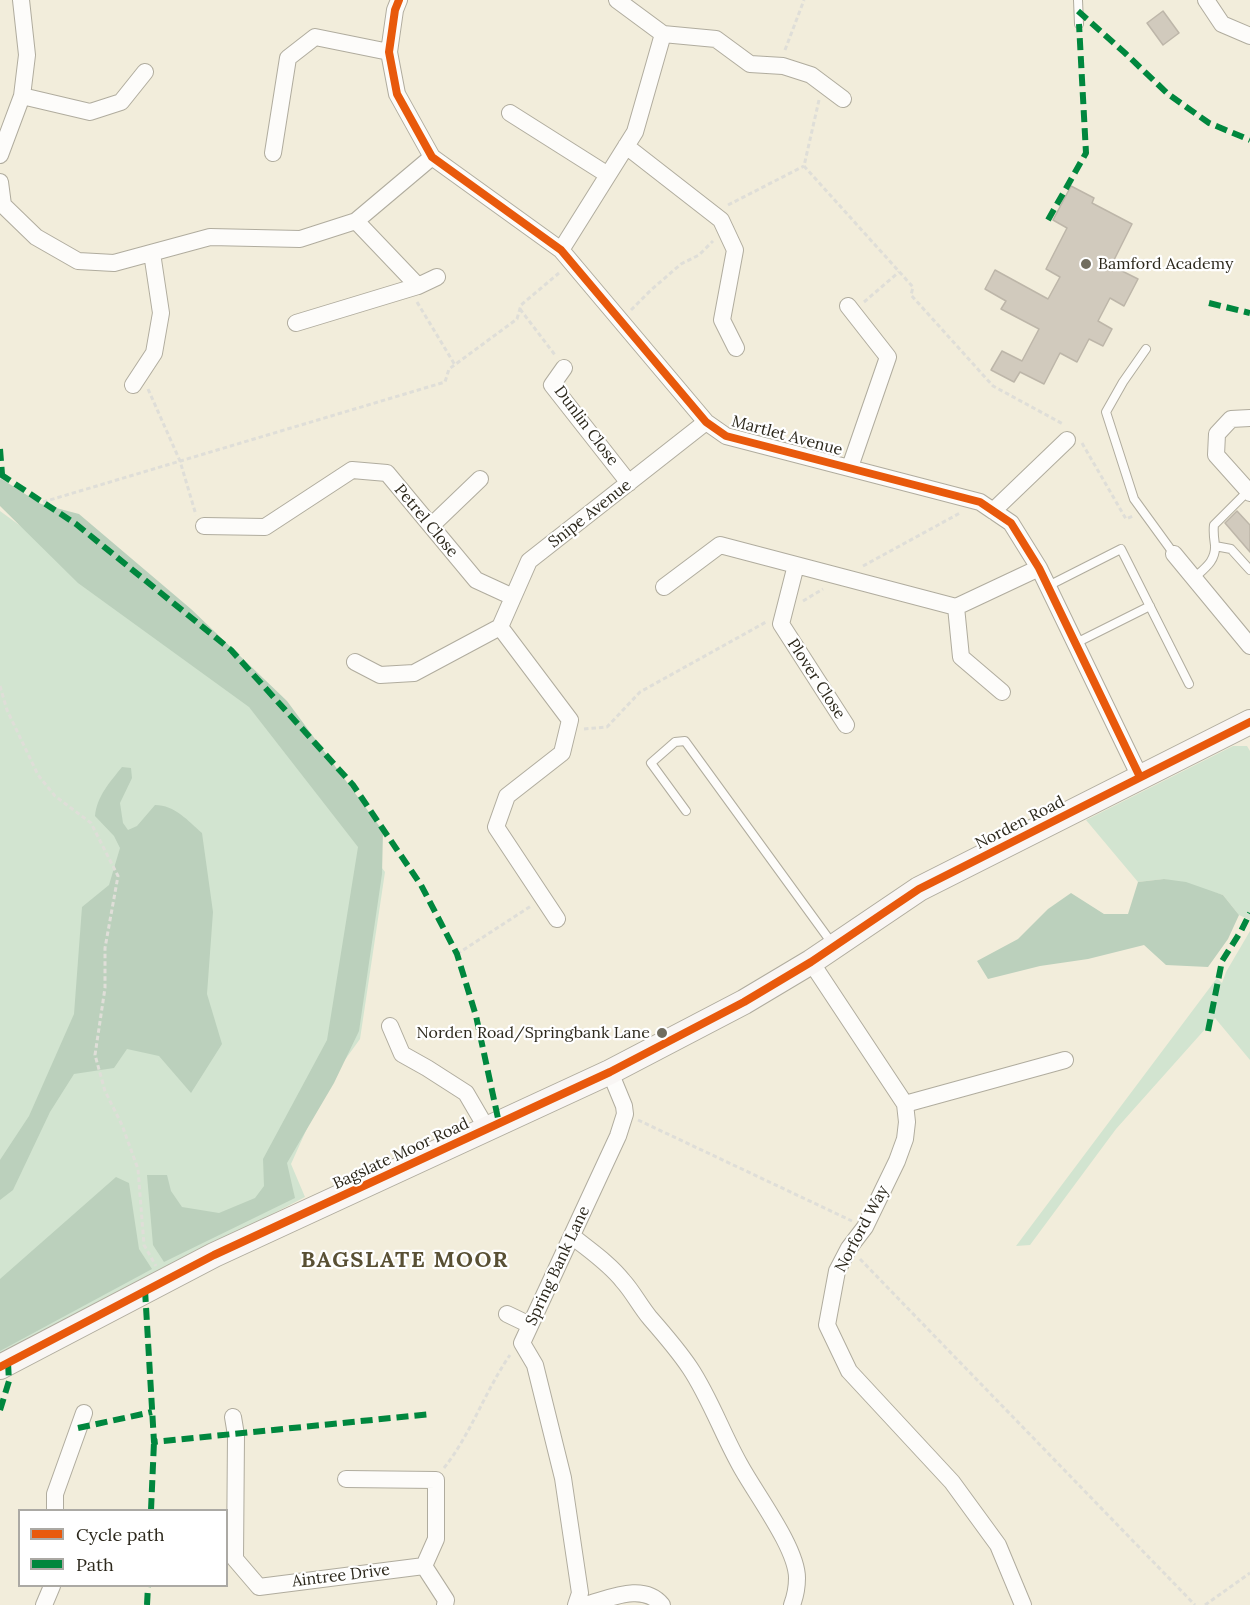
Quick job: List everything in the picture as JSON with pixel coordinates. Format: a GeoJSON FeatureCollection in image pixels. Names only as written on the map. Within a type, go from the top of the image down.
{"type":"FeatureCollection","features":[{"type":"Feature","properties":{"kind":"street"},"geometry":{"type":"LineString","coordinates":[[0,155],[22,96],[27,55],[21,0]]}},
{"type":"Feature","properties":{"kind":"street","name":"Martlet Avenue"},"geometry":{"type":"LineString","coordinates":[[399,0],[395,10],[389,52],[397,94],[432,157],[567,256],[706,422],[726,436],[850,467],[986,506],[1011,523],[1039,568],[1140,777]]}},
{"type":"Feature","properties":{"kind":"street"},"geometry":{"type":"LineString","coordinates":[[618,0],[663,34],[716,39],[750,64],[779,66],[811,75],[843,99]]}},
{"type":"Feature","properties":{"kind":"street"},"geometry":{"type":"LineString","coordinates":[[1206,0],[1222,24],[1250,36]]}},
{"type":"Feature","properties":{"kind":"street"},"geometry":{"type":"LineString","coordinates":[[567,256],[608,175],[635,132],[663,34]]}},
{"type":"Feature","properties":{"kind":"street"},"geometry":{"type":"LineString","coordinates":[[273,153],[288,58],[315,37],[389,52]]}},
{"type":"Feature","properties":{"kind":"street"},"geometry":{"type":"LineString","coordinates":[[22,96],[90,112],[121,102],[145,72]]}},
{"type":"Feature","properties":{"kind":"street"},"geometry":{"type":"LineString","coordinates":[[510,113],[608,175]]}},
{"type":"Feature","properties":{"kind":"street"},"geometry":{"type":"LineString","coordinates":[[626,146],[721,220],[735,250],[722,320],[736,348]]}},
{"type":"Feature","properties":{"kind":"street"},"geometry":{"type":"LineString","coordinates":[[0,182],[3,205],[36,237],[78,261],[114,263],[210,237],[300,239],[356,221],[432,157]]}},
{"type":"Feature","properties":{"kind":"street"},"geometry":{"type":"LineString","coordinates":[[356,221],[414,288]]}},
{"type":"Feature","properties":{"kind":"street"},"geometry":{"type":"LineString","coordinates":[[137,379],[154,353],[161,313],[152,253]]}},
{"type":"Feature","properties":{"kind":"street"},"geometry":{"type":"LineString","coordinates":[[296,323],[414,288],[437,277]]}},
{"type":"Feature","properties":{"kind":"street"},"geometry":{"type":"LineString","coordinates":[[850,309],[888,357],[850,467]]}},
{"type":"Feature","properties":{"kind":"street","name":"Dunlin Close"},"geometry":{"type":"LineString","coordinates":[[564,368],[552,385],[629,483]]}},
{"type":"Feature","properties":{"kind":"street"},"geometry":{"type":"LineString","coordinates":[[1249,492],[1216,455],[1217,434],[1231,419],[1250,418]]}},
{"type":"Feature","properties":{"kind":"street","name":"Snipe Avenue"},"geometry":{"type":"LineString","coordinates":[[500,627],[529,561],[706,422]]}},
{"type":"Feature","properties":{"kind":"street"},"geometry":{"type":"LineString","coordinates":[[986,506],[1071,436]]}},
{"type":"Feature","properties":{"kind":"street","name":"Petrel Close"},"geometry":{"type":"LineString","coordinates":[[204,526],[266,527],[352,470],[387,473],[476,580],[513,597]]}},
{"type":"Feature","properties":{"kind":"street"},"geometry":{"type":"LineString","coordinates":[[431,526],[480,479]]}},
{"type":"Feature","properties":{"kind":"street"},"geometry":{"type":"LineString","coordinates":[[664,587],[720,545],[956,607],[1039,568]]}},
{"type":"Feature","properties":{"kind":"street"},"geometry":{"type":"LineString","coordinates":[[1174,554],[1250,646]]}},
{"type":"Feature","properties":{"kind":"street","name":"Plover Close"},"geometry":{"type":"LineString","coordinates":[[796,565],[781,624],[846,725]]}},
{"type":"Feature","properties":{"kind":"street"},"geometry":{"type":"LineString","coordinates":[[956,607],[961,657],[1002,692]]}},
{"type":"Feature","properties":{"kind":"street"},"geometry":{"type":"LineString","coordinates":[[355,662],[380,675],[414,673],[500,627],[570,720],[562,753],[507,796],[496,827],[557,919]]}},
{"type":"Feature","properties":{"kind":"street","name":"Norden Road"},"geometry":{"type":"LineString","coordinates":[[811,962],[918,889],[1140,777],[1248,728]]}},
{"type":"Feature","properties":{"kind":"street"},"geometry":{"type":"LineString","coordinates":[[811,962],[904,1104],[1065,1060]]}},
{"type":"Feature","properties":{"kind":"street","name":"Bagslate Moor Road"},"geometry":{"type":"LineString","coordinates":[[0,1367],[214,1255],[610,1072],[744,1002],[811,962]]}},
{"type":"Feature","properties":{"kind":"street"},"geometry":{"type":"LineString","coordinates":[[390,1026],[402,1054],[466,1093],[487,1129]]}},
{"type":"Feature","properties":{"kind":"street"},"geometry":{"type":"LineString","coordinates":[[610,1072],[625,1114]]}},
{"type":"Feature","properties":{"kind":"street","name":"Norford Way"},"geometry":{"type":"LineString","coordinates":[[904,1104],[907,1122],[905,1139],[897,1161],[864,1227],[849,1248],[837,1271],[827,1325],[849,1371],[952,1482],[998,1545],[1023,1605]]}},
{"type":"Feature","properties":{"kind":"street","name":"Spring Bank Lane"},"geometry":{"type":"LineString","coordinates":[[576,1605],[580,1593],[563,1478],[535,1365],[522,1343],[618,1136],[625,1114]]}},
{"type":"Feature","properties":{"kind":"street"},"geometry":{"type":"LineString","coordinates":[[572,1236],[623,1280],[648,1316],[690,1368],[740,1465],[783,1536],[793,1557],[797,1577],[792,1605]]}},
{"type":"Feature","properties":{"kind":"street"},"geometry":{"type":"LineString","coordinates":[[507,1314],[530,1325]]}},
{"type":"Feature","properties":{"kind":"street"},"geometry":{"type":"LineString","coordinates":[[55,1509],[55,1494],[84,1413]]}},
{"type":"Feature","properties":{"kind":"street","name":"Aintree Drive"},"geometry":{"type":"LineString","coordinates":[[233,1418],[236,1435],[235,1559],[259,1587],[424,1566]]}},
{"type":"Feature","properties":{"kind":"street"},"geometry":{"type":"LineString","coordinates":[[346,1479],[435,1480],[436,1539],[424,1566],[446,1599],[446,1605]]}},
{"type":"Feature","properties":{"kind":"street"},"geometry":{"type":"LineString","coordinates":[[44,1605],[52,1587]]}},
{"type":"Feature","properties":{"kind":"street"},"geometry":{"type":"LineString","coordinates":[[585,1605],[629,1593],[647,1594],[662,1605]]}},
{"type":"Feature","properties":{"kind":"lane"},"geometry":{"type":"LineString","coordinates":[[1078,0],[1079,24]]}},
{"type":"Feature","properties":{"kind":"lane"},"geometry":{"type":"LineString","coordinates":[[1146,348],[1123,382],[1107,412],[1134,499],[1174,554]]}},
{"type":"Feature","properties":{"kind":"lane"},"geometry":{"type":"LineString","coordinates":[[1194,578],[1215,556],[1214,525],[1249,492]]}},
{"type":"Feature","properties":{"kind":"lane"},"geometry":{"type":"LineString","coordinates":[[1215,546],[1231,549],[1250,570]]}},
{"type":"Feature","properties":{"kind":"lane"},"geometry":{"type":"LineString","coordinates":[[1048,586],[1121,549],[1189,684]]}},
{"type":"Feature","properties":{"kind":"lane"},"geometry":{"type":"LineString","coordinates":[[1076,643],[1150,606]]}},
{"type":"Feature","properties":{"kind":"lane"},"geometry":{"type":"LineString","coordinates":[[686,810],[651,763],[675,742],[685,741],[834,946]]}},
{"type":"Feature","properties":{"kind":"path"},"geometry":{"type":"LineString","coordinates":[[779,66],[804,0]]}},
{"type":"Feature","properties":{"kind":"path"},"geometry":{"type":"LineString","coordinates":[[804,166],[822,84]]}},
{"type":"Feature","properties":{"kind":"path"},"geometry":{"type":"LineString","coordinates":[[712,213],[804,166]]}},
{"type":"Feature","properties":{"kind":"path"},"geometry":{"type":"LineString","coordinates":[[804,166],[913,287],[911,295],[993,386],[1071,436],[1126,519],[1143,512]]}},
{"type":"Feature","properties":{"kind":"path"},"geometry":{"type":"LineString","coordinates":[[621,320],[651,290],[681,264],[699,255],[725,229]]}},
{"type":"Feature","properties":{"kind":"path"},"geometry":{"type":"LineString","coordinates":[[43,502],[445,382],[449,369],[518,319],[521,305],[567,256]]}},
{"type":"Feature","properties":{"kind":"path"},"geometry":{"type":"LineString","coordinates":[[850,309],[899,272]]}},
{"type":"Feature","properties":{"kind":"path"},"geometry":{"type":"LineString","coordinates":[[414,288],[455,365]]}},
{"type":"Feature","properties":{"kind":"path"},"geometry":{"type":"LineString","coordinates":[[520,309],[564,368]]}},
{"type":"Feature","properties":{"kind":"path"},"geometry":{"type":"LineString","coordinates":[[137,379],[180,461],[196,517],[204,526]]}},
{"type":"Feature","properties":{"kind":"path"},"geometry":{"type":"LineString","coordinates":[[0,479],[2,474]]}},
{"type":"Feature","properties":{"kind":"path"},"geometry":{"type":"LineString","coordinates":[[568,730],[607,727],[640,692],[843,577],[986,506]]}},
{"type":"Feature","properties":{"kind":"path"},"geometry":{"type":"LineString","coordinates":[[0,686],[8,710],[38,775],[55,796],[92,823],[118,876],[105,948],[105,988],[95,1055],[105,1091],[122,1125],[138,1169],[144,1245],[163,1281]]}},
{"type":"Feature","properties":{"kind":"path"},"geometry":{"type":"LineString","coordinates":[[457,954],[543,899]]}},
{"type":"Feature","properties":{"kind":"path"},"geometry":{"type":"LineString","coordinates":[[625,1114],[864,1227]]}},
{"type":"Feature","properties":{"kind":"path"},"geometry":{"type":"LineString","coordinates":[[849,1248],[1195,1605]]}},
{"type":"Feature","properties":{"kind":"path"},"geometry":{"type":"LineString","coordinates":[[435,1480],[453,1458],[509,1356],[522,1343]]}},
{"type":"Feature","properties":{"kind":"path"},"geometry":{"type":"LineString","coordinates":[[1205,1605],[1250,1573]]}},
{"type":"Feature","properties":{"kind":"green space"},"geometry":{"type":"Polygon","coordinates":[[[0,478],[41,504],[79,514],[191,609],[287,701],[383,831],[382,874],[359,1031],[334,1083],[287,1163],[295,1198],[164,1262],[153,1245],[147,1175],[167,1175],[171,1191],[182,1207],[219,1213],[255,1198],[264,1186],[263,1159],[327,1040],[358,847],[249,707],[78,583],[0,506],[0,478]]]}},
{"type":"Feature","properties":{"kind":"green space"},"geometry":{"type":"Polygon","coordinates":[[[0,511],[251,694],[385,872],[360,1039],[326,1086],[291,1164],[305,1197],[0,1356],[0,511]]]}},
{"type":"Feature","properties":{"kind":"green space"},"geometry":{"type":"Polygon","coordinates":[[[1233,746],[1247,746],[1250,751],[1250,920],[1239,915],[1223,895],[1164,879],[1138,882],[1086,820],[1233,746]]]}},
{"type":"Feature","properties":{"kind":"green space"},"geometry":{"type":"Polygon","coordinates":[[[122,767],[131,768],[132,778],[120,803],[123,823],[128,830],[137,826],[155,805],[175,811],[202,833],[213,912],[207,994],[222,1044],[191,1093],[159,1056],[127,1049],[114,1068],[74,1074],[50,1112],[13,1190],[0,1200],[0,1160],[29,1116],[74,1014],[82,907],[109,885],[120,848],[114,836],[95,816],[96,809],[105,790],[122,767]]]}},
{"type":"Feature","properties":{"kind":"green space"},"geometry":{"type":"Polygon","coordinates":[[[1164,879],[1186,882],[1223,895],[1239,915],[1228,939],[1208,967],[1166,965],[1144,945],[988,979],[977,961],[1018,939],[1048,909],[1071,893],[1104,914],[1128,914],[1138,882],[1164,879]]]}},
{"type":"Feature","properties":{"kind":"green space"},"geometry":{"type":"Polygon","coordinates":[[[1250,931],[1250,1060],[1215,1018],[1116,1129],[1030,1245],[1016,1246],[1217,978],[1222,983],[1250,931]]]}},
{"type":"Feature","properties":{"kind":"green space"},"geometry":{"type":"Polygon","coordinates":[[[116,1177],[129,1183],[139,1249],[152,1269],[0,1351],[0,1279],[116,1177]]]}},
{"type":"Feature","properties":{"kind":"building"},"geometry":{"type":"Polygon","coordinates":[[[1163,11],[1179,33],[1163,45],[1147,23],[1163,11]]]}},
{"type":"Feature","properties":{"kind":"building"},"geometry":{"type":"Polygon","coordinates":[[[1071,186],[1094,198],[1092,203],[1132,224],[1114,260],[1123,264],[1120,270],[1138,279],[1124,306],[1110,298],[1098,321],[1112,329],[1103,346],[1089,339],[1077,362],[1060,353],[1044,384],[1020,372],[1014,382],[991,370],[1002,351],[1022,361],[1039,329],[1001,309],[1006,301],[985,289],[995,270],[1048,299],[1060,277],[1046,269],[1067,228],[1053,220],[1071,186]]]}},
{"type":"Feature","properties":{"kind":"building"},"geometry":{"type":"Polygon","coordinates":[[[1237,511],[1250,525],[1250,552],[1225,523],[1237,511]]]}},
{"type":"Feature","properties":{"kind":"marked path"},"geometry":{"type":"LineString","coordinates":[[1078,11],[1168,94],[1209,123],[1250,140]]}},
{"type":"Feature","properties":{"kind":"marked path"},"geometry":{"type":"LineString","coordinates":[[1048,220],[1086,153],[1079,24]]}},
{"type":"Feature","properties":{"kind":"marked path"},"geometry":{"type":"LineString","coordinates":[[1209,303],[1250,313]]}},
{"type":"Feature","properties":{"kind":"marked path"},"geometry":{"type":"LineString","coordinates":[[0,449],[2,474]]}},
{"type":"Feature","properties":{"kind":"marked path"},"geometry":{"type":"LineString","coordinates":[[0,474],[76,524],[231,650],[353,785],[421,885],[457,954],[476,1016],[499,1123]]}},
{"type":"Feature","properties":{"kind":"marked path"},"geometry":{"type":"LineString","coordinates":[[1208,1031],[1222,961],[1250,913]]}},
{"type":"Feature","properties":{"kind":"marked path"},"geometry":{"type":"LineString","coordinates":[[145,1290],[154,1442],[431,1414]]}},
{"type":"Feature","properties":{"kind":"marked path"},"geometry":{"type":"LineString","coordinates":[[0,1410],[9,1381],[8,1363]]}},
{"type":"Feature","properties":{"kind":"marked path"},"geometry":{"type":"LineString","coordinates":[[78,1428],[152,1412]]}},
{"type":"Feature","properties":{"kind":"marked path"},"geometry":{"type":"LineString","coordinates":[[151,1509],[154,1442]]}},
{"type":"Feature","properties":{"kind":"marked path"},"geometry":{"type":"LineString","coordinates":[[147,1605],[148,1587]]}},
{"type":"Feature","properties":{"kind":"cycle path"},"geometry":{"type":"LineString","coordinates":[[399,0],[395,10],[389,52],[397,94],[432,157],[561,250],[706,422],[726,436],[980,502],[1011,523],[1039,568],[1140,777]]}},
{"type":"Feature","properties":{"kind":"cycle path"},"geometry":{"type":"LineString","coordinates":[[0,1367],[214,1255],[610,1072],[744,1002],[811,962],[919,889],[1250,722]]}},
{"type":"Feature","properties":{"kind":"place","name":"Bamford Academy"},"geometry":{"type":"Point","coordinates":[1086,264]}},
{"type":"Feature","properties":{"kind":"place","name":"Norden Road/Springbank Lane"},"geometry":{"type":"Point","coordinates":[662,1033]}},
{"type":"Feature","properties":{"kind":"district","name":"BAGSLATE MOOR"},"geometry":{"type":"Point","coordinates":[405,1261]}}]}
